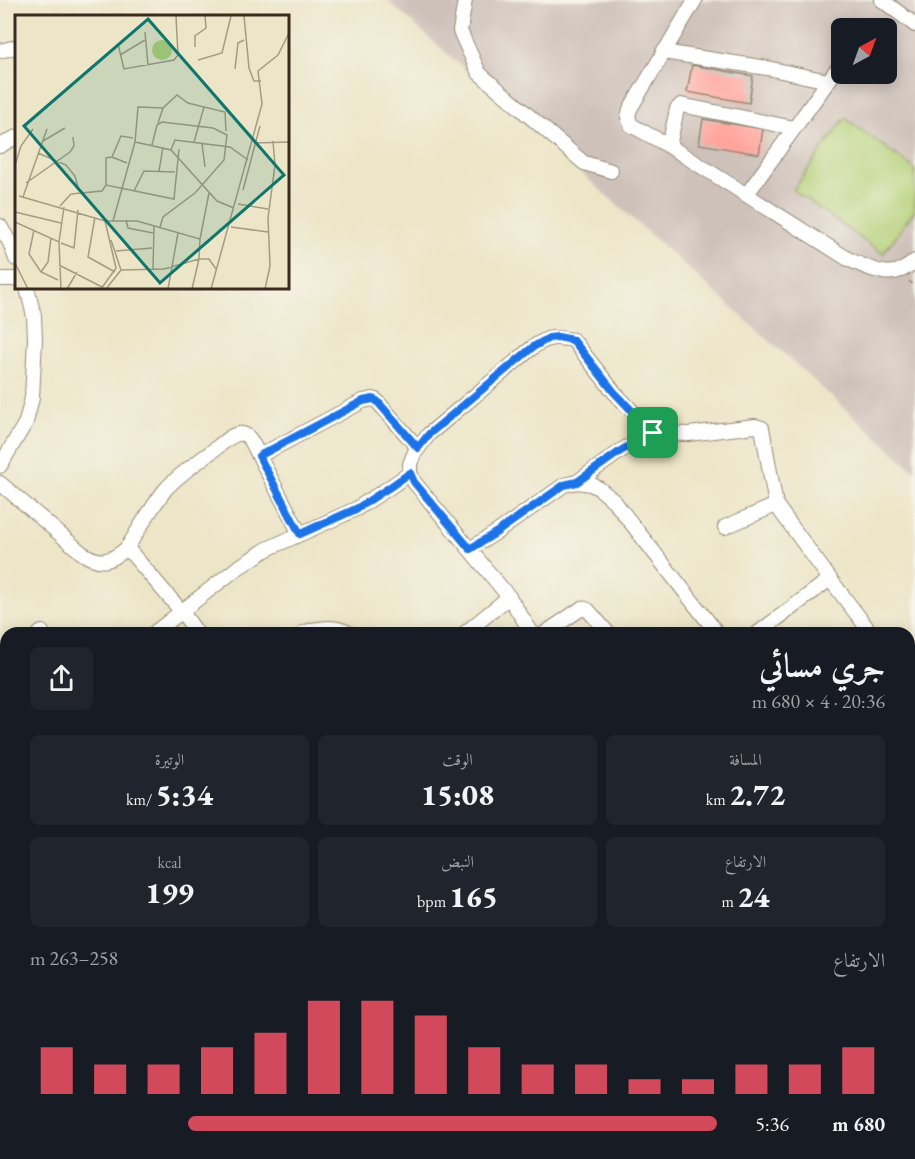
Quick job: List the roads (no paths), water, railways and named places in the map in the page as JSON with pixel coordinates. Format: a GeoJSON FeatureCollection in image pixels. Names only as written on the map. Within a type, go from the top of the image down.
{"type":"FeatureCollection","features":[{"type":"Feature","properties":{"kind":"street"},"geometry":{"type":"LineString","coordinates":[[465,0],[460,31],[479,73],[584,163],[611,171]]}},
{"type":"Feature","properties":{"kind":"street"},"geometry":{"type":"LineString","coordinates":[[695,0],[630,110],[628,117],[631,124],[747,194],[848,259],[877,272],[887,273],[905,268],[915,261]]}},
{"type":"Feature","properties":{"kind":"street"},"geometry":{"type":"LineString","coordinates":[[882,0],[915,25]]}},
{"type":"Feature","properties":{"kind":"street"},"geometry":{"type":"LineString","coordinates":[[0,51],[15,47]]}},
{"type":"Feature","properties":{"kind":"street"},"geometry":{"type":"LineString","coordinates":[[663,52],[767,68],[828,81]]}},
{"type":"Feature","properties":{"kind":"street"},"geometry":{"type":"LineString","coordinates":[[747,194],[831,77]]}},
{"type":"Feature","properties":{"kind":"street"},"geometry":{"type":"LineString","coordinates":[[669,146],[678,108],[681,105],[794,128]]}},
{"type":"Feature","properties":{"kind":"street"},"geometry":{"type":"LineString","coordinates":[[0,146],[15,138]]}},
{"type":"Feature","properties":{"kind":"street"},"geometry":{"type":"LineString","coordinates":[[0,226],[15,256]]}},
{"type":"Feature","properties":{"kind":"street"},"geometry":{"type":"LineString","coordinates":[[0,465],[26,422],[32,398],[35,339],[34,316],[28,290]]}},
{"type":"Feature","properties":{"kind":"street"},"geometry":{"type":"LineString","coordinates":[[528,627],[509,597],[414,482],[410,473],[410,464],[418,448],[429,434],[533,347],[549,338],[558,337],[573,340],[614,392],[653,433]]}},
{"type":"Feature","properties":{"kind":"street"},"geometry":{"type":"LineString","coordinates":[[259,456],[369,399],[377,401],[418,448]]}},
{"type":"Feature","properties":{"kind":"street"},"geometry":{"type":"LineString","coordinates":[[577,482],[622,450],[653,433],[689,434],[760,426],[764,430],[776,505],[866,627]]}},
{"type":"Feature","properties":{"kind":"street"},"geometry":{"type":"LineString","coordinates":[[0,483],[92,560],[116,558],[127,548],[166,490],[184,472],[231,437],[240,434],[248,438],[259,456],[300,534]]}},
{"type":"Feature","properties":{"kind":"street"},"geometry":{"type":"LineString","coordinates":[[162,627],[236,569],[267,549],[356,509],[410,473]]}},
{"type":"Feature","properties":{"kind":"street"},"geometry":{"type":"LineString","coordinates":[[470,549],[564,485],[577,482],[591,484],[614,501],[712,627]]}},
{"type":"Feature","properties":{"kind":"street"},"geometry":{"type":"LineString","coordinates":[[725,527],[776,505]]}},
{"type":"Feature","properties":{"kind":"street"},"geometry":{"type":"LineString","coordinates":[[127,548],[193,627]]}},
{"type":"Feature","properties":{"kind":"street"},"geometry":{"type":"LineString","coordinates":[[766,627],[830,579]]}},
{"type":"Feature","properties":{"kind":"street"},"geometry":{"type":"LineString","coordinates":[[472,627],[509,597]]}},
{"type":"Feature","properties":{"kind":"street"},"geometry":{"type":"LineString","coordinates":[[554,627],[582,608],[588,610],[603,627]]}}]}
